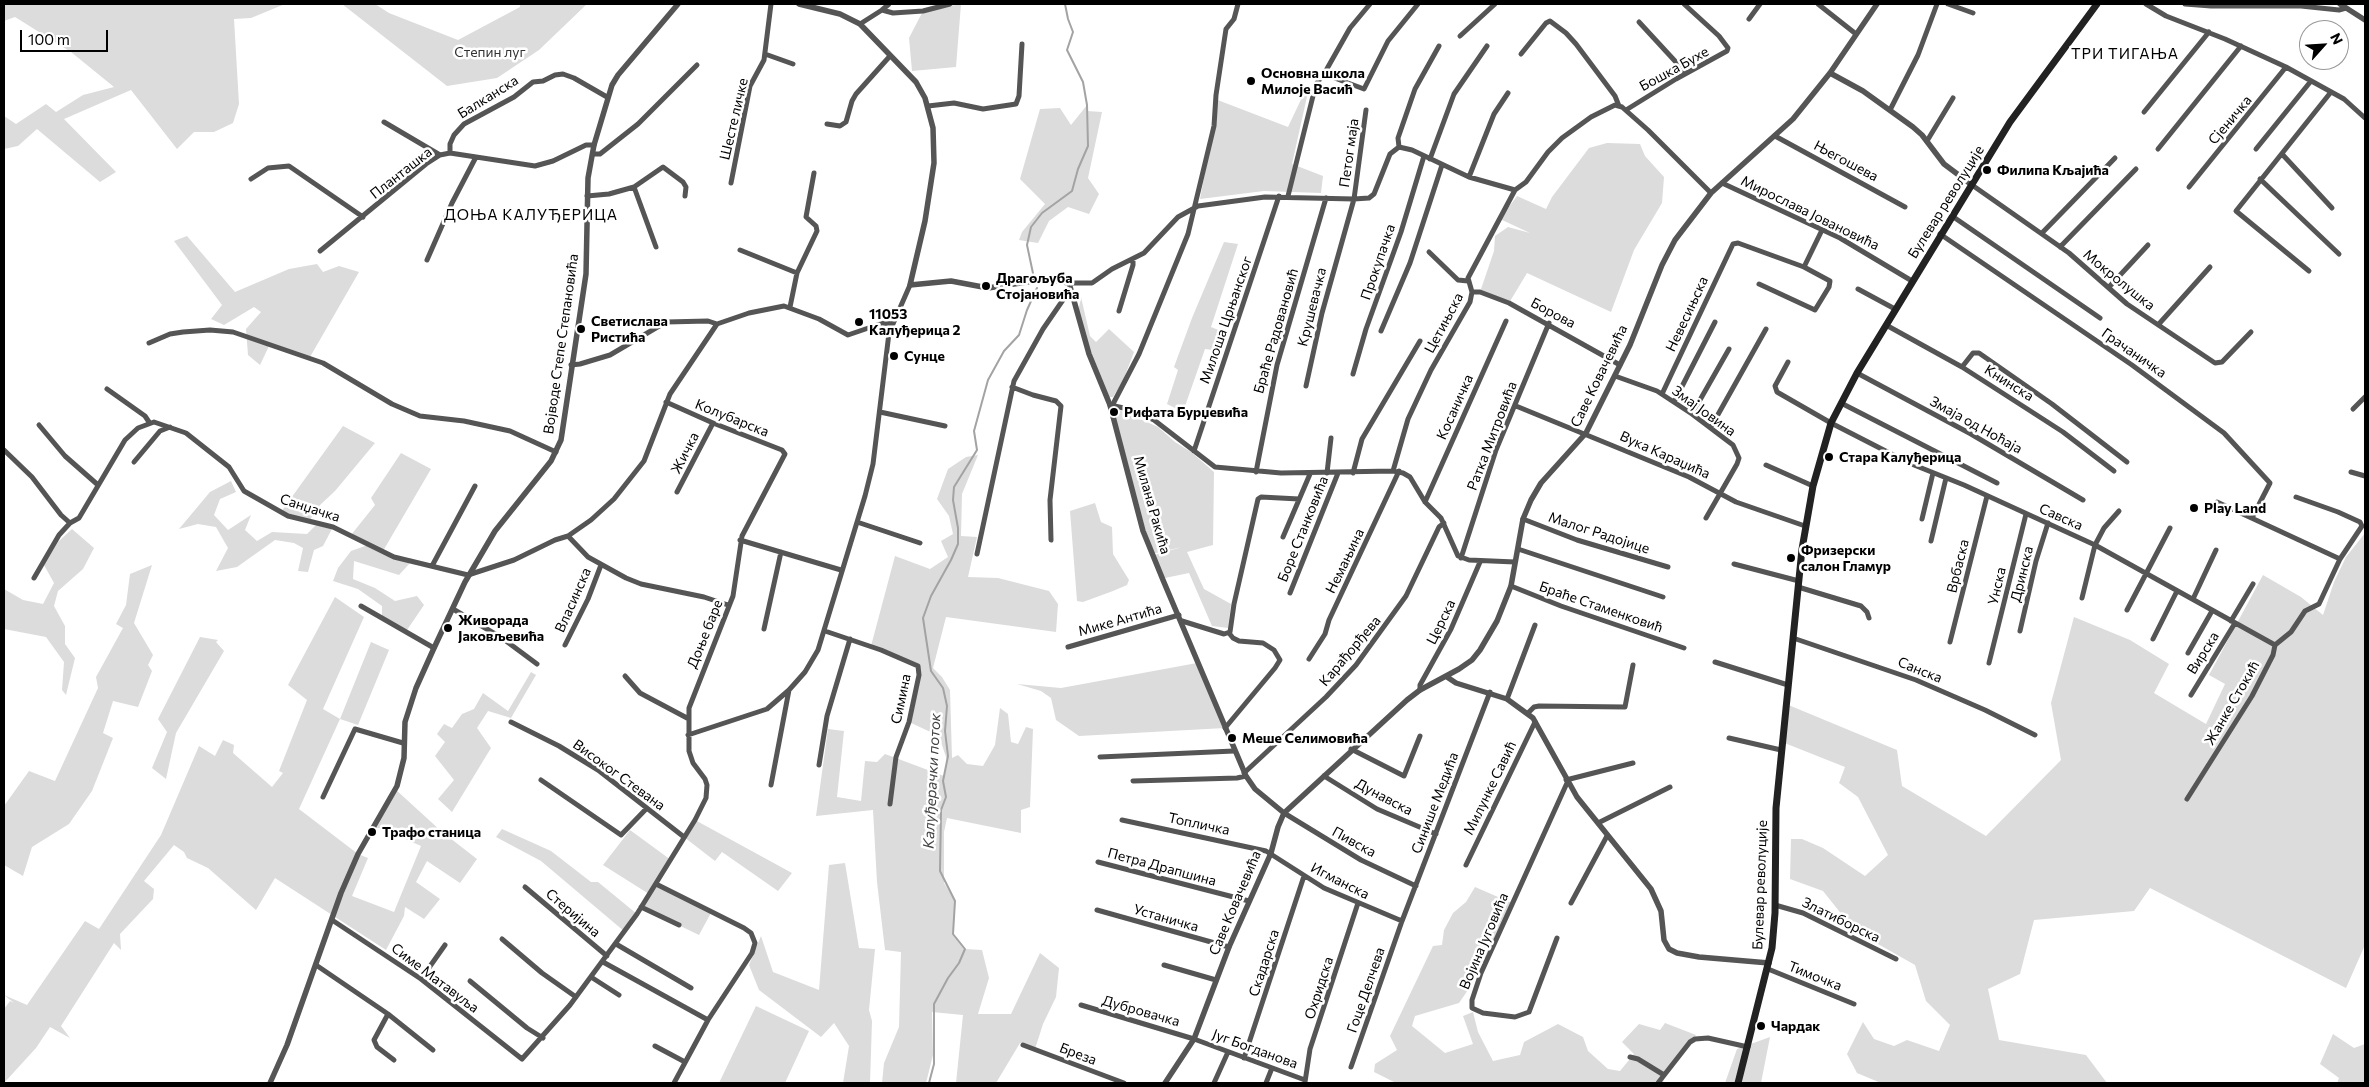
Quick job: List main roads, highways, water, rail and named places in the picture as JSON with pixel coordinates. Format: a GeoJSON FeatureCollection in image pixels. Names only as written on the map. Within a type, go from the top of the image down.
{"type":"FeatureCollection","features":[{"type":"Feature","properties":{"kind":"main road","name":"Булевар револуције"},"geometry":{"type":"LineString","coordinates":[[1738,1083],[1769,966],[1775,906],[1774,830],[1798,584],[1805,526],[1813,486],[1831,423],[1857,373],[1940,234],[2026,99],[2097,4]]}},
{"type":"Feature","properties":{"kind":"waterway","name":"Калуђерачки поток"},"geometry":{"type":"LineString","coordinates":[[1034,278],[1027,245],[1031,227],[1042,213],[1072,191],[1078,169],[1088,146],[1087,105],[1083,82],[1067,50],[1073,32],[1065,4]]}},
{"type":"Feature","properties":{"kind":"waterway","name":"Калуђерачки поток"},"geometry":{"type":"LineString","coordinates":[[929,1083],[934,1064],[934,1004],[948,978],[959,963],[965,949],[953,934],[955,901],[940,871],[941,810],[946,797],[943,781],[948,756],[945,731],[947,706],[943,688],[931,671],[923,618],[931,596],[958,544],[958,528],[953,500],[954,487],[977,450],[974,431],[988,380],[1004,351],[1019,335],[1037,288]]}},
{"type":"Feature","properties":{"kind":"place","name":"Основна школа Милоје Васић"},"geometry":{"type":"Point","coordinates":[1251,81]}},
{"type":"Feature","properties":{"kind":"place","name":"Филипа Кљајића"},"geometry":{"type":"Point","coordinates":[1987,170]}},
{"type":"Feature","properties":{"kind":"place","name":"Драгољуба Стојановића"},"geometry":{"type":"Point","coordinates":[986,286]}},
{"type":"Feature","properties":{"kind":"place","name":"11053 Калуђерица 2"},"geometry":{"type":"Point","coordinates":[859,322]}},
{"type":"Feature","properties":{"kind":"place","name":"Светислава Ристића"},"geometry":{"type":"Point","coordinates":[581,329]}},
{"type":"Feature","properties":{"kind":"place","name":"Сунце"},"geometry":{"type":"Point","coordinates":[894,356]}},
{"type":"Feature","properties":{"kind":"place","name":"Рифата Бурџевића"},"geometry":{"type":"Point","coordinates":[1114,412]}},
{"type":"Feature","properties":{"kind":"place","name":"Стара Калуђерица"},"geometry":{"type":"Point","coordinates":[1829,457]}},
{"type":"Feature","properties":{"kind":"place","name":"Play Land"},"geometry":{"type":"Point","coordinates":[2194,508]}},
{"type":"Feature","properties":{"kind":"place","name":"Фризерски салон Гламур"},"geometry":{"type":"Point","coordinates":[1791,558]}},
{"type":"Feature","properties":{"kind":"place","name":"Живорада Јаковљевића"},"geometry":{"type":"Point","coordinates":[448,628]}},
{"type":"Feature","properties":{"kind":"place","name":"Меше Селимовића"},"geometry":{"type":"Point","coordinates":[1232,738]}},
{"type":"Feature","properties":{"kind":"place","name":"Трафо станица"},"geometry":{"type":"Point","coordinates":[372,832]}},
{"type":"Feature","properties":{"kind":"place","name":"Чардак"},"geometry":{"type":"Point","coordinates":[1761,1026]}},
{"type":"Feature","properties":{"kind":"district","name":"ТРИ ТИГАЊА"},"geometry":{"type":"Point","coordinates":[2125,54]}},
{"type":"Feature","properties":{"kind":"district","name":"ДОЊА КАЛУЂЕРИЦА"},"geometry":{"type":"Point","coordinates":[531,215]}},
{"type":"Feature","properties":{"kind":"park label","name":"Степин луг"},"geometry":{"type":"Point","coordinates":[490,52]}}]}
